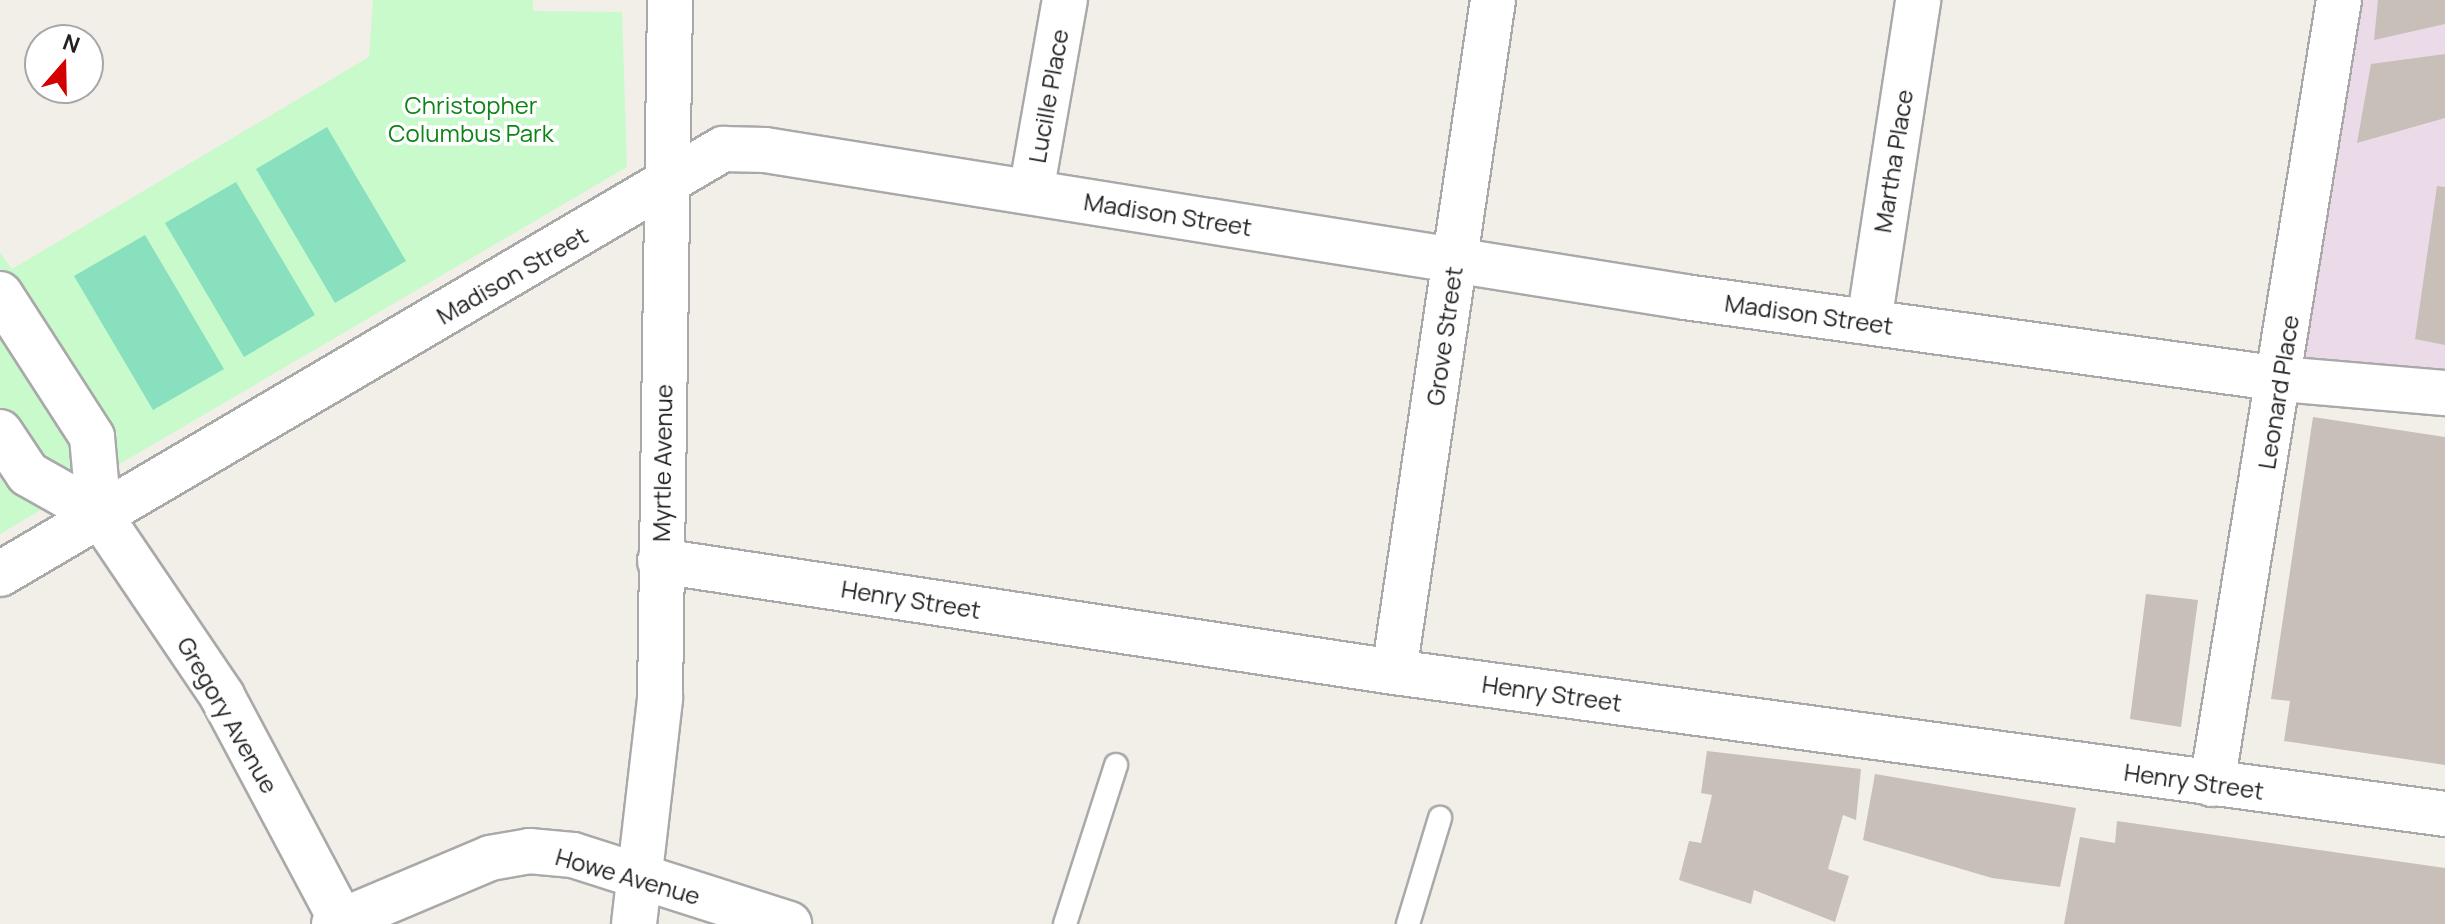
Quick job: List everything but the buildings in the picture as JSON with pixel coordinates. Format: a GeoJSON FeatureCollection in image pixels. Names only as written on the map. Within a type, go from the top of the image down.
{"type":"FeatureCollection","features":[{"type":"Feature","properties":{"kind":"street","name":"Myrtle Avenue"},"geometry":{"type":"LineString","coordinates":[[634,924],[642,878],[660,698],[670,0]]}},
{"type":"Feature","properties":{"kind":"street","name":"Lucille Place"},"geometry":{"type":"LineString","coordinates":[[1031,192],[1065,0]]}},
{"type":"Feature","properties":{"kind":"street","name":"Grove Street"},"geometry":{"type":"LineString","coordinates":[[1394,672],[1493,0]]}},
{"type":"Feature","properties":{"kind":"street","name":"Martha Place"},"geometry":{"type":"LineString","coordinates":[[1869,322],[1918,0]]}},
{"type":"Feature","properties":{"kind":"street","name":"Leonard Place"},"geometry":{"type":"LineString","coordinates":[[2212,784],[2281,379],[2339,0]]}},
{"type":"Feature","properties":{"kind":"street","name":"Madison Street"},"geometry":{"type":"LineString","coordinates":[[0,574],[603,222],[666,178],[723,149],[765,150],[1455,260],[1869,322],[2281,379],[2445,393]]}},
{"type":"Feature","properties":{"kind":"street","name":"Gregory Avenue"},"geometry":{"type":"LineString","coordinates":[[0,294],[92,437],[99,514]]}},
{"type":"Feature","properties":{"kind":"street","name":"Gregory Avenue"},"geometry":{"type":"LineString","coordinates":[[0,432],[28,474],[99,514],[222,696],[340,923]]}},
{"type":"Feature","properties":{"kind":"street","name":"Henry Street"},"geometry":{"type":"LineString","coordinates":[[660,561],[1394,672],[2445,814]]}},
{"type":"Feature","properties":{"kind":"street","name":"Howe Avenue"},"geometry":{"type":"LineString","coordinates":[[340,923],[490,858],[529,851],[573,855],[789,924]]}},
{"type":"Feature","properties":{"kind":"lane"},"geometry":{"type":"LineString","coordinates":[[1065,924],[1116,765]]}},
{"type":"Feature","properties":{"kind":"lane"},"geometry":{"type":"LineString","coordinates":[[1408,924],[1440,818]]}},
{"type":"Feature","properties":{"kind":"shaded area"},"geometry":{"type":"Polygon","coordinates":[[[2340,0],[2445,0],[2445,403],[2280,381],[2340,0]]]}},
{"type":"Feature","properties":{"kind":"green space","name":"Christopher Columbus Park"},"geometry":{"type":"Polygon","coordinates":[[[373,0],[533,0],[533,11],[622,12],[627,167],[0,534],[0,252],[12,269],[369,57],[373,0]]]}},
{"type":"Feature","properties":{"kind":"green space"},"geometry":{"type":"Polygon","coordinates":[[[327,127],[406,261],[335,303],[256,169],[327,127]]]}},
{"type":"Feature","properties":{"kind":"green space"},"geometry":{"type":"Polygon","coordinates":[[[236,182],[315,315],[244,357],[165,223],[236,182]]]}},
{"type":"Feature","properties":{"kind":"green space"},"geometry":{"type":"Polygon","coordinates":[[[145,235],[224,369],[153,410],[74,276],[145,235]]]}}]}
